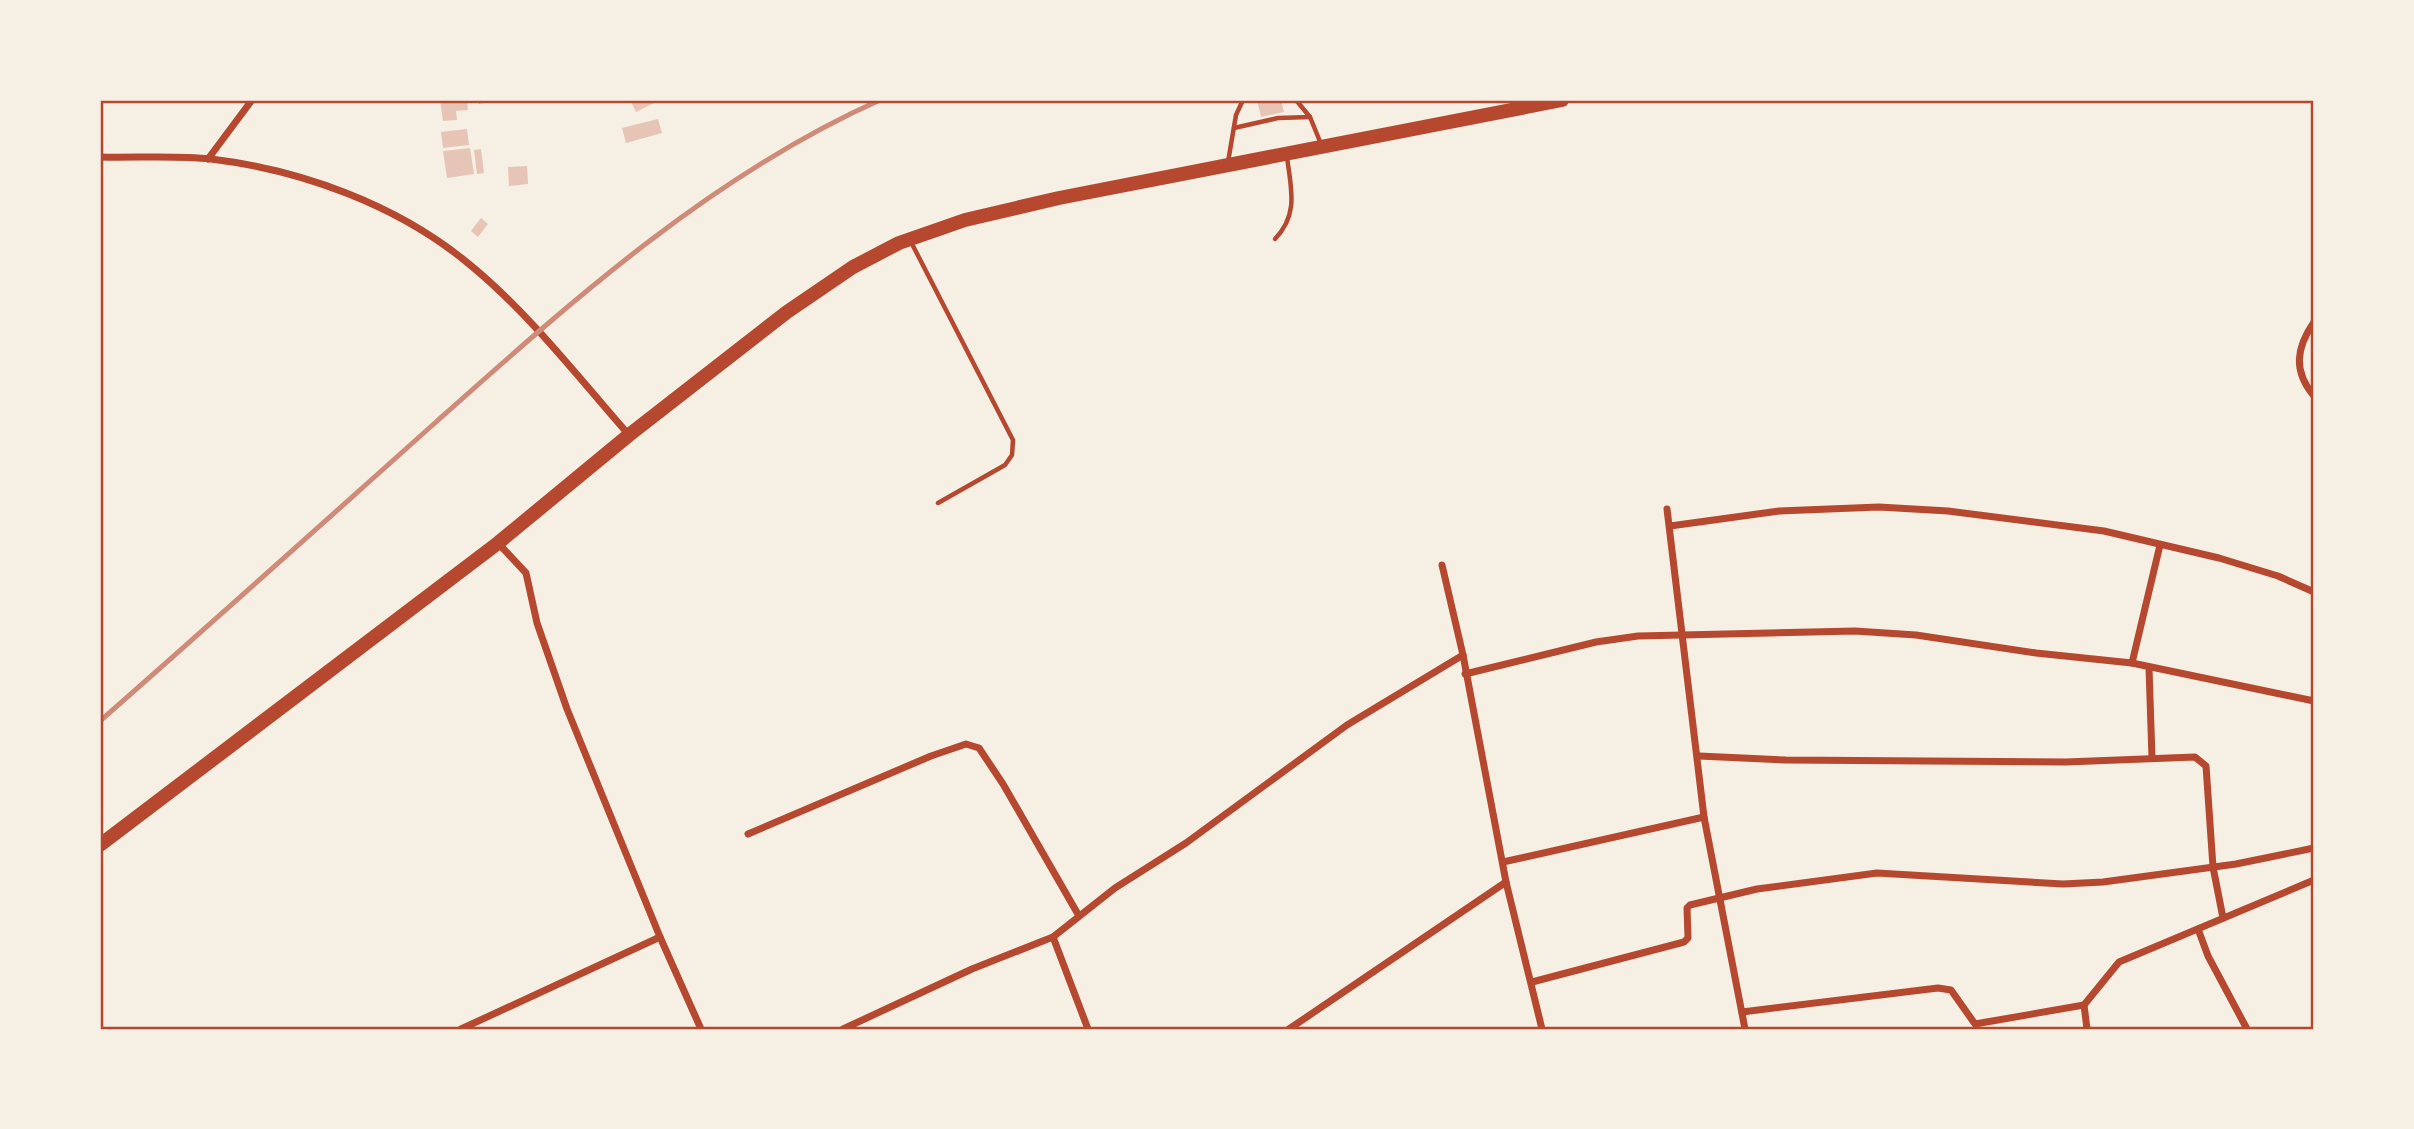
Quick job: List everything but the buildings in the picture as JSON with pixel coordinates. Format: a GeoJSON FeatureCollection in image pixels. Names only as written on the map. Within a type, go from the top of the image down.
{"type":"FeatureCollection","features":[{"type":"Feature","properties":{"kind":"main road"},"geometry":{"type":"LineString","coordinates":[[100,845],[498,543],[629,435],[787,313],[853,267],[909,238],[1010,209],[1321,145],[1562,100]]}},
{"type":"Feature","properties":{"kind":"street"},"geometry":{"type":"LineString","coordinates":[[208,159],[252,100]]}},
{"type":"Feature","properties":{"kind":"street"},"geometry":{"type":"LineString","coordinates":[[100,158],[208,159],[251,165],[333,188],[378,208],[441,243],[468,263],[514,305],[629,435]]}},
{"type":"Feature","properties":{"kind":"street"},"geometry":{"type":"LineString","coordinates":[[2314,322],[2300,345],[2304,384],[2314,396]]}},
{"type":"Feature","properties":{"kind":"street"},"geometry":{"type":"LineString","coordinates":[[1670,526],[1779,511],[1879,508],[1948,511],[2104,531],[2242,565],[2314,592]]}},
{"type":"Feature","properties":{"kind":"street"},"geometry":{"type":"LineString","coordinates":[[1667,509],[1699,756],[1704,817],[1745,1029]]}},
{"type":"Feature","properties":{"kind":"street"},"geometry":{"type":"LineString","coordinates":[[498,543],[526,573],[537,623],[567,709],[660,937],[701,1029]]}},
{"type":"Feature","properties":{"kind":"street"},"geometry":{"type":"LineString","coordinates":[[2132,663],[2160,545]]}},
{"type":"Feature","properties":{"kind":"street"},"geometry":{"type":"LineString","coordinates":[[1442,565],[1463,654],[1506,882],[1542,1029]]}},
{"type":"Feature","properties":{"kind":"street"},"geometry":{"type":"LineString","coordinates":[[1465,674],[1596,642],[1638,636],[1855,631],[1916,635],[2036,653],[2132,663],[2314,701]]}},
{"type":"Feature","properties":{"kind":"street"},"geometry":{"type":"LineString","coordinates":[[843,1029],[972,968],[1053,937],[1115,888],[1186,843],[1347,724],[1463,654]]}},
{"type":"Feature","properties":{"kind":"street"},"geometry":{"type":"LineString","coordinates":[[2149,668],[2151,758]]}},
{"type":"Feature","properties":{"kind":"street"},"geometry":{"type":"LineString","coordinates":[[748,835],[965,744],[979,748],[998,775],[1079,916]]}},
{"type":"Feature","properties":{"kind":"street"},"geometry":{"type":"LineString","coordinates":[[1699,756],[1786,760],[2066,762],[2195,757],[2206,766],[2213,867],[2223,918]]}},
{"type":"Feature","properties":{"kind":"street"},"geometry":{"type":"LineString","coordinates":[[1503,862],[1704,817]]}},
{"type":"Feature","properties":{"kind":"street"},"geometry":{"type":"LineString","coordinates":[[1532,982],[1684,942],[1688,938],[1687,908],[1690,905],[1758,889],[1877,873],[2063,884],[2103,882],[2213,867],[2314,848]]}},
{"type":"Feature","properties":{"kind":"street"},"geometry":{"type":"LineString","coordinates":[[1742,1012],[1938,988],[1951,990],[1975,1024],[2084,1005],[2119,962],[2314,880]]}},
{"type":"Feature","properties":{"kind":"street"},"geometry":{"type":"LineString","coordinates":[[1289,1029],[1506,882]]}},
{"type":"Feature","properties":{"kind":"street"},"geometry":{"type":"LineString","coordinates":[[2197,929],[2208,956],[2247,1029]]}},
{"type":"Feature","properties":{"kind":"street"},"geometry":{"type":"LineString","coordinates":[[461,1029],[660,937]]}},
{"type":"Feature","properties":{"kind":"street"},"geometry":{"type":"LineString","coordinates":[[1053,937],[1088,1029]]}},
{"type":"Feature","properties":{"kind":"street"},"geometry":{"type":"LineString","coordinates":[[2084,1005],[2087,1029]]}},
{"type":"Feature","properties":{"kind":"lane"},"geometry":{"type":"LineString","coordinates":[[1227,166],[1234,128],[1243,100]]}},
{"type":"Feature","properties":{"kind":"lane"},"geometry":{"type":"LineString","coordinates":[[1297,100],[1310,117],[1321,145]]}},
{"type":"Feature","properties":{"kind":"lane"},"geometry":{"type":"LineString","coordinates":[[1234,128],[1278,118],[1310,117]]}},
{"type":"Feature","properties":{"kind":"lane"},"geometry":{"type":"LineString","coordinates":[[1275,239],[1289,222],[1292,211],[1286,153]]}},
{"type":"Feature","properties":{"kind":"lane"},"geometry":{"type":"LineString","coordinates":[[909,238],[1013,440],[1012,455],[1005,465],[937,503]]}},
{"type":"Feature","properties":{"kind":"railway"},"geometry":{"type":"LineString","coordinates":[[100,721],[488,376],[646,243],[759,165],[818,130],[880,100]]}}]}
